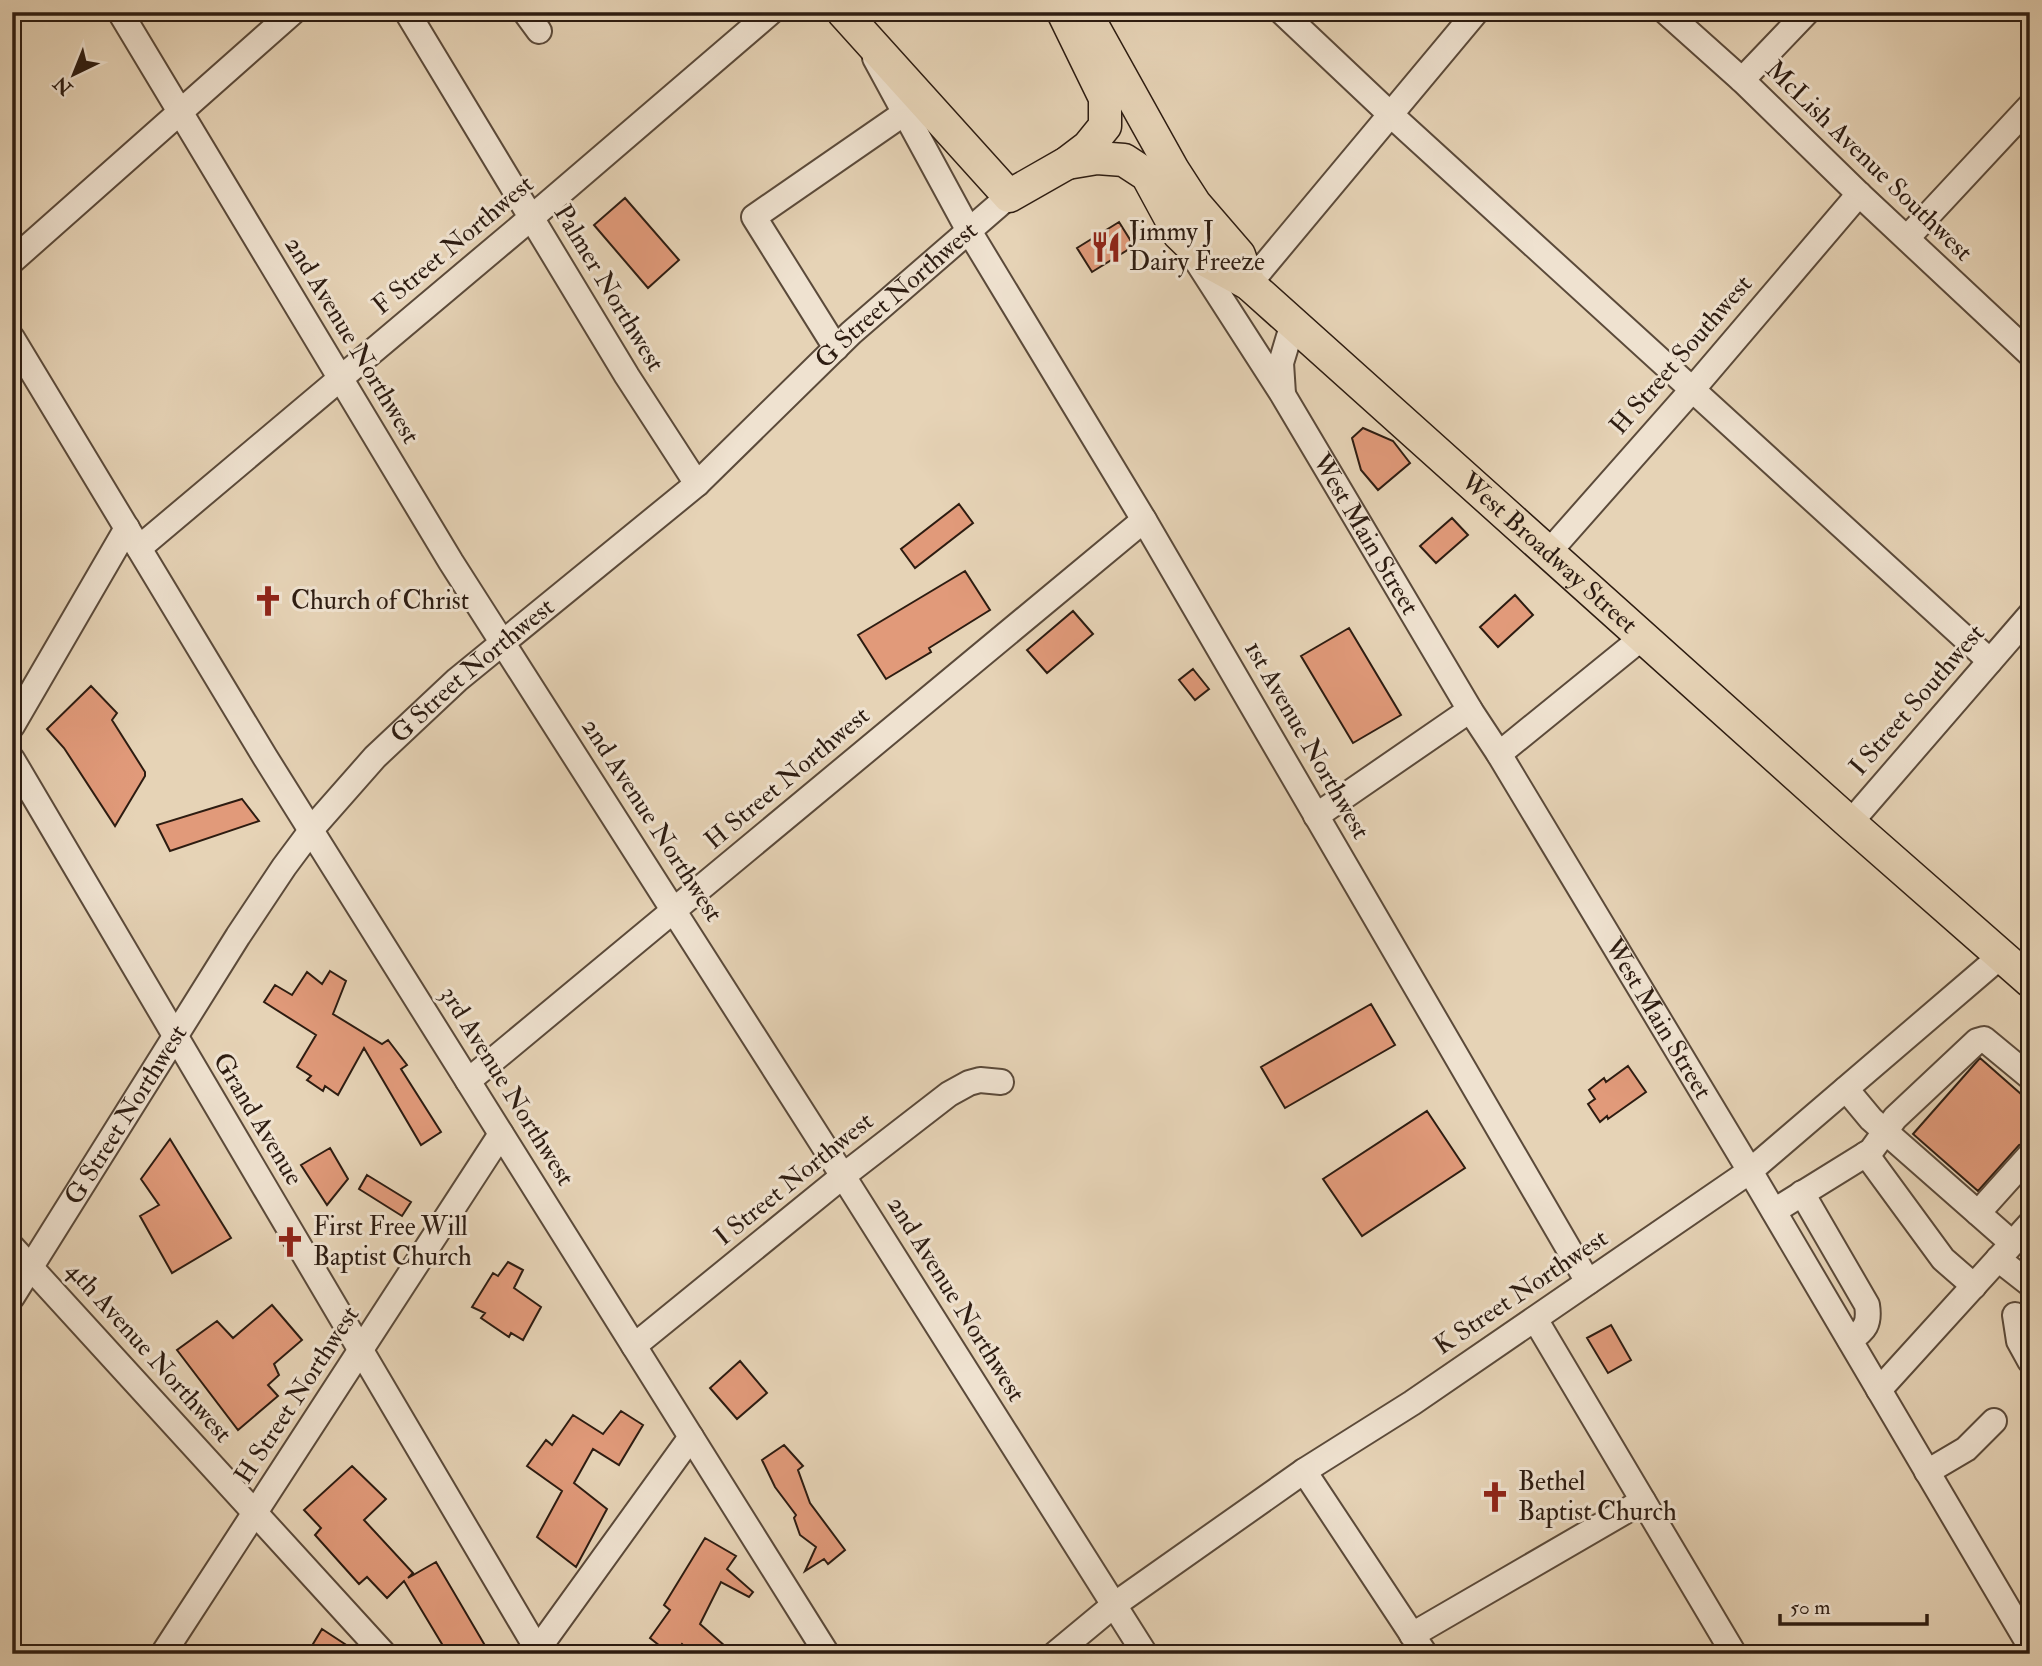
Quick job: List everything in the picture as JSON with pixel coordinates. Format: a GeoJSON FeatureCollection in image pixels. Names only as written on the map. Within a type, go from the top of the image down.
{"type":"FeatureCollection","features":[{"type":"Feature","properties":{"kind":"main road"},"geometry":{"type":"LineString","coordinates":[[1063,12],[1105,98],[1105,126],[1088,147],[1067,163]]}},
{"type":"Feature","properties":{"kind":"main road"},"geometry":{"type":"LineString","coordinates":[[1085,12],[1173,170],[1195,204],[1239,255],[1249,284]]}},
{"type":"Feature","properties":{"kind":"main road"},"geometry":{"type":"LineString","coordinates":[[853,23],[1009,196]]}},
{"type":"Feature","properties":{"kind":"main road","name":"West Broadway Street"},"geometry":{"type":"LineString","coordinates":[[1067,163],[1097,158],[1124,160],[1147,175],[1179,234],[1207,261],[1249,284],[2030,981]]}},
{"type":"Feature","properties":{"kind":"main road","name":"G Street Northwest"},"geometry":{"type":"LineString","coordinates":[[1009,196],[1067,163]]}},
{"type":"Feature","properties":{"kind":"street","name":"2nd Avenue Northwest"},"geometry":{"type":"LineString","coordinates":[[120,12],[451,562],[1145,1654]]}},
{"type":"Feature","properties":{"kind":"street"},"geometry":{"type":"LineString","coordinates":[[12,261],[293,12]]}},
{"type":"Feature","properties":{"kind":"street","name":"Palmer Northwest"},"geometry":{"type":"LineString","coordinates":[[407,12],[627,376],[697,484]]}},
{"type":"Feature","properties":{"kind":"street","name":"F Street Northwest"},"geometry":{"type":"LineString","coordinates":[[12,726],[133,538],[340,379],[771,12]]}},
{"type":"Feature","properties":{"kind":"street"},"geometry":{"type":"LineString","coordinates":[[1282,12],[1390,114],[1990,661]]}},
{"type":"Feature","properties":{"kind":"street"},"geometry":{"type":"LineString","coordinates":[[1249,284],[1476,12]]}},
{"type":"Feature","properties":{"kind":"street","name":"McLish Avenue Southwest"},"geometry":{"type":"LineString","coordinates":[[1666,12],[1742,80],[2030,354]]}},
{"type":"Feature","properties":{"kind":"street"},"geometry":{"type":"LineString","coordinates":[[1742,80],[1807,12]]}},
{"type":"Feature","properties":{"kind":"street"},"geometry":{"type":"LineString","coordinates":[[853,23],[969,231]]}},
{"type":"Feature","properties":{"kind":"street"},"geometry":{"type":"LineString","coordinates":[[1907,238],[2030,106]]}},
{"type":"Feature","properties":{"kind":"street"},"geometry":{"type":"LineString","coordinates":[[836,348],[754,217],[903,114]]}},
{"type":"Feature","properties":{"kind":"street","name":"H Street Southwest"},"geometry":{"type":"LineString","coordinates":[[1548,552],[1692,390],[1859,194]]}},
{"type":"Feature","properties":{"kind":"street","name":"G Street Northwest"},"geometry":{"type":"LineString","coordinates":[[12,1297],[238,936],[312,830],[375,757],[457,680],[697,484],[836,348],[1009,196]]}},
{"type":"Feature","properties":{"kind":"street","name":"1st Avenue Northwest"},"geometry":{"type":"LineString","coordinates":[[969,231],[1144,520],[1588,1282]]}},
{"type":"Feature","properties":{"kind":"street","name":"West Main Street"},"geometry":{"type":"LineString","coordinates":[[1179,234],[1283,395],[1470,710],[1774,1211],[2030,1646]]}},
{"type":"Feature","properties":{"kind":"street","name":"West Main Street"},"geometry":{"type":"LineString","coordinates":[[1283,395],[1281,363],[1293,323]]}},
{"type":"Feature","properties":{"kind":"street","name":"3rd Avenue Northwest"},"geometry":{"type":"LineString","coordinates":[[12,338],[312,830],[827,1654]]}},
{"type":"Feature","properties":{"kind":"street","name":"H Street Northwest"},"geometry":{"type":"LineString","coordinates":[[468,1081],[1144,520]]}},
{"type":"Feature","properties":{"kind":"street","name":"I Street Southwest"},"geometry":{"type":"LineString","coordinates":[[1850,823],[2030,615]]}},
{"type":"Feature","properties":{"kind":"street"},"geometry":{"type":"LineString","coordinates":[[1499,754],[1643,637]]}},
{"type":"Feature","properties":{"kind":"street"},"geometry":{"type":"LineString","coordinates":[[1316,816],[1470,710]]}},
{"type":"Feature","properties":{"kind":"street","name":"Grand Avenue"},"geometry":{"type":"LineString","coordinates":[[12,759],[539,1652]]}},
{"type":"Feature","properties":{"kind":"street","name":"K Street Northwest"},"geometry":{"type":"LineString","coordinates":[[1055,1654],[1114,1605],[1304,1471],[1412,1403],[1750,1171],[2001,956]]}},
{"type":"Feature","properties":{"kind":"street"},"geometry":{"type":"LineString","coordinates":[[1774,1211],[1871,1151],[1895,1118],[1977,1041],[1984,1039],[1992,1043],[2028,1072]]}},
{"type":"Feature","properties":{"kind":"street","name":"I Street Northwest"},"geometry":{"type":"LineString","coordinates":[[634,1346],[843,1176],[949,1094],[980,1080],[1001,1082]]}},
{"type":"Feature","properties":{"kind":"street"},"geometry":{"type":"LineString","coordinates":[[1846,1089],[1871,1119],[1978,1213],[2005,1251],[2024,1305],[2019,1340],[2030,1361]]}},
{"type":"Feature","properties":{"kind":"street","name":"H Street Northwest"},"geometry":{"type":"LineString","coordinates":[[163,1654],[501,1133]]}},
{"type":"Feature","properties":{"kind":"street"},"geometry":{"type":"LineString","coordinates":[[1866,1154],[1943,1259],[1974,1286]]}},
{"type":"Feature","properties":{"kind":"street"},"geometry":{"type":"LineString","coordinates":[[1978,1213],[2030,1155]]}},
{"type":"Feature","properties":{"kind":"street"},"geometry":{"type":"LineString","coordinates":[[1802,1193],[1867,1305],[1868,1324],[1864,1331],[1850,1340]]}},
{"type":"Feature","properties":{"kind":"street"},"geometry":{"type":"LineString","coordinates":[[1879,1390],[2030,1224]]}},
{"type":"Feature","properties":{"kind":"street","name":"4th Avenue Northwest"},"geometry":{"type":"LineString","coordinates":[[12,1247],[384,1654]]}},
{"type":"Feature","properties":{"kind":"street"},"geometry":{"type":"LineString","coordinates":[[1535,1318],[1734,1654]]}},
{"type":"Feature","properties":{"kind":"street"},"geometry":{"type":"LineString","coordinates":[[1927,1472],[1966,1449],[1994,1421]]}},
{"type":"Feature","properties":{"kind":"street"},"geometry":{"type":"LineString","coordinates":[[539,1652],[691,1437]]}},
{"type":"Feature","properties":{"kind":"street"},"geometry":{"type":"LineString","coordinates":[[1304,1471],[1419,1645],[1643,1501]]}},
{"type":"Feature","properties":{"kind":"building"},"geometry":{"type":"Polygon","coordinates":[[[625,198],[679,260],[648,288],[594,225],[625,198]]]}},
{"type":"Feature","properties":{"kind":"building","name":"Jimmy J Dairy Freeze"},"geometry":{"type":"Polygon","coordinates":[[[1119,222],[1134,246],[1092,272],[1077,248],[1119,222]]]}},
{"type":"Feature","properties":{"kind":"building"},"geometry":{"type":"Polygon","coordinates":[[[1363,428],[1393,441],[1410,463],[1378,490],[1361,470],[1352,438],[1363,428]]]}},
{"type":"Feature","properties":{"kind":"building"},"geometry":{"type":"Polygon","coordinates":[[[959,504],[973,523],[915,568],[901,549],[959,504]]]}},
{"type":"Feature","properties":{"kind":"building"},"geometry":{"type":"Polygon","coordinates":[[[1452,518],[1468,535],[1436,563],[1420,546],[1452,518]]]}},
{"type":"Feature","properties":{"kind":"building"},"geometry":{"type":"Polygon","coordinates":[[[965,571],[990,610],[929,648],[931,652],[886,679],[858,635],[965,571]]]}},
{"type":"Feature","properties":{"kind":"building"},"geometry":{"type":"Polygon","coordinates":[[[1515,595],[1533,615],[1498,647],[1480,627],[1515,595]]]}},
{"type":"Feature","properties":{"kind":"building"},"geometry":{"type":"Polygon","coordinates":[[[1073,611],[1093,634],[1047,673],[1027,650],[1073,611]]]}},
{"type":"Feature","properties":{"kind":"building"},"geometry":{"type":"Polygon","coordinates":[[[1349,628],[1401,715],[1353,743],[1301,656],[1349,628]]]}},
{"type":"Feature","properties":{"kind":"building"},"geometry":{"type":"Polygon","coordinates":[[[1193,669],[1209,689],[1195,700],[1179,680],[1193,669]]]}},
{"type":"Feature","properties":{"kind":"building"},"geometry":{"type":"Polygon","coordinates":[[[91,686],[117,713],[112,720],[145,772],[115,826],[64,748],[47,729],[91,686]]]}},
{"type":"Feature","properties":{"kind":"building"},"geometry":{"type":"Polygon","coordinates":[[[242,799],[259,821],[170,851],[157,825],[242,799]]]}},
{"type":"Feature","properties":{"kind":"building"},"geometry":{"type":"Polygon","coordinates":[[[330,971],[346,981],[333,1014],[382,1044],[388,1040],[407,1065],[401,1069],[441,1132],[421,1145],[364,1048],[338,1095],[325,1086],[323,1091],[307,1080],[311,1076],[297,1067],[316,1035],[264,1002],[275,985],[292,995],[307,972],[322,984],[330,971]]]}},
{"type":"Feature","properties":{"kind":"building"},"geometry":{"type":"Polygon","coordinates":[[[1371,1004],[1395,1045],[1285,1108],[1261,1067],[1371,1004]]]}},
{"type":"Feature","properties":{"kind":"building"},"geometry":{"type":"Polygon","coordinates":[[[1980,1058],[2030,1102],[2030,1141],[2019,1145],[1978,1191],[1913,1134],[1980,1058]]]}},
{"type":"Feature","properties":{"kind":"building"},"geometry":{"type":"Polygon","coordinates":[[[1628,1066],[1646,1092],[1600,1122],[1588,1104],[1595,1099],[1589,1090],[1604,1078],[1606,1082],[1628,1066]]]}},
{"type":"Feature","properties":{"kind":"building"},"geometry":{"type":"Polygon","coordinates":[[[1427,1111],[1465,1168],[1362,1236],[1323,1179],[1427,1111]]]}},
{"type":"Feature","properties":{"kind":"building"},"geometry":{"type":"Polygon","coordinates":[[[170,1139],[231,1238],[172,1273],[140,1216],[159,1205],[141,1179],[170,1139]]]}},
{"type":"Feature","properties":{"kind":"building"},"geometry":{"type":"Polygon","coordinates":[[[330,1148],[348,1179],[327,1205],[301,1165],[330,1148]]]}},
{"type":"Feature","properties":{"kind":"building"},"geometry":{"type":"Polygon","coordinates":[[[367,1175],[411,1202],[402,1216],[359,1189],[367,1175]]]}},
{"type":"Feature","properties":{"kind":"building"},"geometry":{"type":"Polygon","coordinates":[[[508,1262],[523,1270],[514,1288],[541,1307],[523,1340],[511,1333],[509,1337],[481,1318],[485,1313],[472,1307],[493,1273],[498,1276],[508,1262]]]}},
{"type":"Feature","properties":{"kind":"building"},"geometry":{"type":"Polygon","coordinates":[[[272,1305],[302,1340],[274,1364],[279,1375],[268,1385],[278,1396],[238,1430],[177,1350],[217,1321],[233,1338],[272,1305]]]}},
{"type":"Feature","properties":{"kind":"building"},"geometry":{"type":"Polygon","coordinates":[[[1611,1325],[1631,1360],[1608,1373],[1587,1338],[1611,1325]]]}},
{"type":"Feature","properties":{"kind":"building"},"geometry":{"type":"Polygon","coordinates":[[[740,1361],[767,1393],[737,1419],[710,1388],[740,1361]]]}},
{"type":"Feature","properties":{"kind":"building"},"geometry":{"type":"Polygon","coordinates":[[[621,1411],[643,1425],[619,1465],[593,1449],[574,1483],[607,1509],[576,1567],[537,1537],[562,1491],[527,1466],[546,1440],[552,1445],[573,1415],[603,1434],[621,1411]]]}},
{"type":"Feature","properties":{"kind":"building"},"geometry":{"type":"Polygon","coordinates":[[[784,1445],[803,1466],[798,1470],[810,1503],[845,1550],[828,1564],[824,1559],[805,1571],[816,1547],[800,1535],[794,1518],[796,1515],[775,1487],[762,1460],[784,1445]]]}},
{"type":"Feature","properties":{"kind":"building"},"geometry":{"type":"Polygon","coordinates":[[[352,1466],[386,1499],[364,1520],[413,1573],[408,1578],[436,1562],[490,1654],[448,1654],[404,1581],[387,1598],[367,1577],[359,1584],[315,1535],[321,1528],[304,1510],[352,1466]]]}},
{"type":"Feature","properties":{"kind":"building"},"geometry":{"type":"Polygon","coordinates":[[[705,1538],[736,1556],[727,1569],[753,1592],[749,1597],[721,1582],[700,1624],[734,1654],[693,1654],[682,1644],[676,1654],[670,1654],[650,1638],[670,1610],[664,1605],[705,1538]]]}},
{"type":"Feature","properties":{"kind":"building"},"geometry":{"type":"Polygon","coordinates":[[[322,1629],[360,1654],[307,1654],[322,1629]]]}},
{"type":"Feature","properties":{"kind":"place","name":"Jimmy J Dairy Freeze"},"geometry":{"type":"Point","coordinates":[1106,247]}},
{"type":"Feature","properties":{"kind":"place","name":"Church of Christ"},"geometry":{"type":"Point","coordinates":[268,601]}},
{"type":"Feature","properties":{"kind":"place","name":"First Free Will Baptist Church"},"geometry":{"type":"Point","coordinates":[290,1242]}},
{"type":"Feature","properties":{"kind":"place","name":"Bethel Baptist Church"},"geometry":{"type":"Point","coordinates":[1495,1497]}}]}
